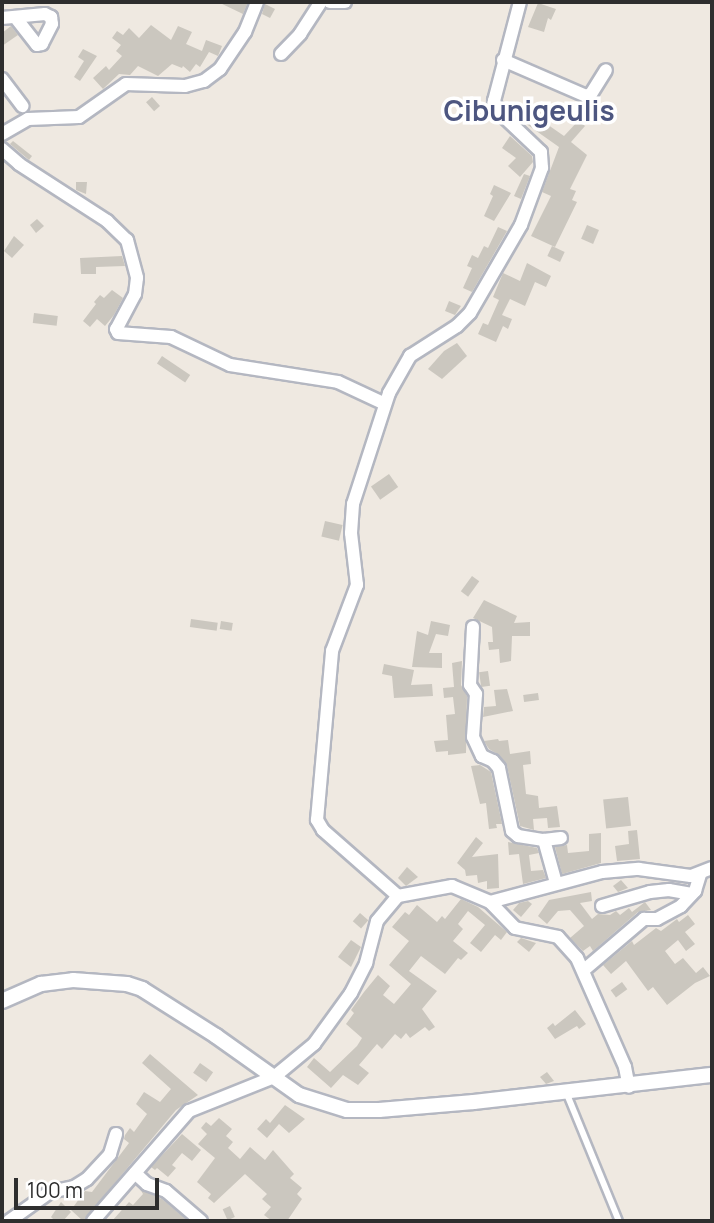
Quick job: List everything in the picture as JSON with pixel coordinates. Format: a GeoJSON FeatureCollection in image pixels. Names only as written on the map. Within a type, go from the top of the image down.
{"type":"FeatureCollection","features":[{"type":"Feature","properties":{"kind":"street"},"geometry":{"type":"LineString","coordinates":[[2,134],[29,119],[79,117],[126,84],[185,86],[204,81],[217,72],[238,41],[257,2]]}},
{"type":"Feature","properties":{"kind":"street"},"geometry":{"type":"LineString","coordinates":[[281,54],[300,34],[321,2]]}},
{"type":"Feature","properties":{"kind":"street"},"geometry":{"type":"LineString","coordinates":[[330,2],[345,2]]}},
{"type":"Feature","properties":{"kind":"street"},"geometry":{"type":"LineString","coordinates":[[398,896],[323,830],[316,813],[332,651],[357,585],[351,533],[353,504],[385,404],[410,356],[457,326],[470,313],[517,232],[542,168],[541,152],[495,106],[503,60],[520,2]]}},
{"type":"Feature","properties":{"kind":"street"},"geometry":{"type":"LineString","coordinates":[[2,18],[16,18]]}},
{"type":"Feature","properties":{"kind":"street"},"geometry":{"type":"LineString","coordinates":[[503,60],[586,96],[591,94],[606,70]]}},
{"type":"Feature","properties":{"kind":"street"},"geometry":{"type":"LineString","coordinates":[[2,79],[22,106]]}},
{"type":"Feature","properties":{"kind":"street"},"geometry":{"type":"LineString","coordinates":[[2,149],[30,172],[107,221],[127,240],[137,278],[135,294],[116,328],[118,333],[180,340],[230,365],[338,382],[385,404]]}},
{"type":"Feature","properties":{"kind":"street"},"geometry":{"type":"LineString","coordinates":[[473,627],[470,685],[476,694],[473,737],[482,756],[493,761],[499,768],[513,833],[544,840],[561,838]]}},
{"type":"Feature","properties":{"kind":"street"},"geometry":{"type":"LineString","coordinates":[[544,840],[556,883]]}},
{"type":"Feature","properties":{"kind":"street"},"geometry":{"type":"LineString","coordinates":[[490,902],[556,883],[634,869],[691,876],[700,875],[712,868]]}},
{"type":"Feature","properties":{"kind":"street"},"geometry":{"type":"LineString","coordinates":[[584,970],[644,919],[663,916],[692,894],[700,875]]}},
{"type":"Feature","properties":{"kind":"street"},"geometry":{"type":"LineString","coordinates":[[93,1221],[189,1111],[274,1077],[327,1031],[366,963],[377,921],[398,896],[452,886],[490,902],[515,928],[558,937],[584,970],[627,1076]]}},
{"type":"Feature","properties":{"kind":"street"},"geometry":{"type":"LineString","coordinates":[[602,906],[650,892],[669,890],[692,894]]}},
{"type":"Feature","properties":{"kind":"street"},"geometry":{"type":"LineString","coordinates":[[2,1001],[30,988],[52,983],[93,980],[127,984],[142,989],[311,1101],[347,1110],[392,1109],[566,1092],[627,1076],[712,1075]]}},
{"type":"Feature","properties":{"kind":"street"},"geometry":{"type":"LineString","coordinates":[[9,1221],[27,1205],[50,1192],[83,1183],[110,1154],[116,1134]]}},
{"type":"Feature","properties":{"kind":"street"},"geometry":{"type":"LineString","coordinates":[[135,1173],[151,1186],[166,1191],[201,1221]]}},
{"type":"Feature","properties":{"kind":"lane"},"geometry":{"type":"LineString","coordinates":[[566,1092],[618,1221]]}},
{"type":"Feature","properties":{"kind":"building"},"geometry":{"type":"Polygon","coordinates":[[[218,2],[248,2],[243,14],[218,2]]]}},
{"type":"Feature","properties":{"kind":"building"},"geometry":{"type":"Polygon","coordinates":[[[538,3],[556,9],[551,20],[548,18],[544,32],[528,27],[538,3]]]}},
{"type":"Feature","properties":{"kind":"building"},"geometry":{"type":"Polygon","coordinates":[[[265,4],[275,9],[270,18],[262,14],[265,4]]]}},
{"type":"Feature","properties":{"kind":"building"},"geometry":{"type":"Polygon","coordinates":[[[151,25],[171,40],[178,26],[192,32],[186,44],[202,51],[206,40],[222,46],[218,56],[209,52],[200,67],[196,64],[190,72],[183,66],[182,68],[172,64],[158,76],[138,66],[130,75],[119,74],[103,89],[93,78],[106,66],[109,70],[122,56],[116,51],[121,45],[112,38],[117,31],[123,35],[129,28],[139,38],[151,25]]]}},
{"type":"Feature","properties":{"kind":"building"},"geometry":{"type":"Polygon","coordinates":[[[11,26],[18,35],[2,46],[2,33],[11,26]]]}},
{"type":"Feature","properties":{"kind":"building"},"geometry":{"type":"Polygon","coordinates":[[[83,49],[97,56],[80,81],[74,77],[84,61],[78,57],[83,49]]]}},
{"type":"Feature","properties":{"kind":"building"},"geometry":{"type":"Polygon","coordinates":[[[152,97],[160,106],[154,111],[146,102],[152,97]]]}},
{"type":"Feature","properties":{"kind":"building"},"geometry":{"type":"Polygon","coordinates":[[[534,105],[545,111],[541,120],[564,136],[579,120],[585,126],[571,142],[587,155],[570,189],[576,191],[572,200],[577,202],[555,247],[531,236],[551,196],[542,192],[559,147],[525,123],[534,105]]]}},
{"type":"Feature","properties":{"kind":"building"},"geometry":{"type":"Polygon","coordinates":[[[510,136],[532,156],[533,162],[520,177],[508,166],[516,158],[502,148],[510,136]]]}},
{"type":"Feature","properties":{"kind":"building"},"geometry":{"type":"Polygon","coordinates":[[[13,141],[32,156],[29,160],[10,144],[13,141]]]}},
{"type":"Feature","properties":{"kind":"building"},"geometry":{"type":"Polygon","coordinates":[[[524,174],[530,176],[521,199],[514,196],[524,174]]]}},
{"type":"Feature","properties":{"kind":"building"},"geometry":{"type":"Polygon","coordinates":[[[76,182],[87,182],[86,194],[76,190],[76,182]]]}},
{"type":"Feature","properties":{"kind":"building"},"geometry":{"type":"Polygon","coordinates":[[[494,185],[511,193],[494,221],[484,216],[493,196],[490,194],[494,185]]]}},
{"type":"Feature","properties":{"kind":"building"},"geometry":{"type":"Polygon","coordinates":[[[37,219],[44,226],[36,233],[30,225],[37,219]]]}},
{"type":"Feature","properties":{"kind":"building"},"geometry":{"type":"Polygon","coordinates":[[[587,225],[599,230],[593,244],[581,239],[587,225]]]}},
{"type":"Feature","properties":{"kind":"building"},"geometry":{"type":"Polygon","coordinates":[[[498,227],[507,231],[472,292],[463,288],[472,268],[467,266],[472,255],[478,258],[484,246],[488,248],[498,227]]]}},
{"type":"Feature","properties":{"kind":"building"},"geometry":{"type":"Polygon","coordinates":[[[14,236],[24,245],[12,258],[4,251],[14,236]]]}},
{"type":"Feature","properties":{"kind":"building"},"geometry":{"type":"Polygon","coordinates":[[[552,246],[565,252],[560,262],[547,256],[552,246]]]}},
{"type":"Feature","properties":{"kind":"building"},"geometry":{"type":"Polygon","coordinates":[[[122,256],[125,266],[96,267],[96,274],[81,274],[80,258],[122,256]]]}},
{"type":"Feature","properties":{"kind":"building"},"geometry":{"type":"Polygon","coordinates":[[[527,263],[551,276],[546,287],[535,282],[525,306],[510,299],[502,315],[512,319],[508,329],[503,326],[496,342],[478,334],[483,323],[488,325],[499,300],[493,297],[503,273],[520,281],[527,263]]]}},
{"type":"Feature","properties":{"kind":"building"},"geometry":{"type":"Polygon","coordinates":[[[112,290],[123,298],[114,315],[105,326],[97,319],[90,327],[83,321],[96,304],[94,302],[100,295],[104,298],[112,290]]]}},
{"type":"Feature","properties":{"kind":"building"},"geometry":{"type":"Polygon","coordinates":[[[449,301],[461,306],[455,315],[445,311],[449,301]]]}},
{"type":"Feature","properties":{"kind":"building"},"geometry":{"type":"Polygon","coordinates":[[[34,313],[58,316],[57,326],[33,323],[34,313]]]}},
{"type":"Feature","properties":{"kind":"building"},"geometry":{"type":"Polygon","coordinates":[[[457,343],[467,356],[442,379],[428,369],[444,351],[457,343]]]}},
{"type":"Feature","properties":{"kind":"building"},"geometry":{"type":"Polygon","coordinates":[[[162,356],[190,375],[185,382],[157,363],[162,356]]]}},
{"type":"Feature","properties":{"kind":"building"},"geometry":{"type":"Polygon","coordinates":[[[389,474],[398,487],[380,500],[371,487],[389,474]]]}},
{"type":"Feature","properties":{"kind":"building"},"geometry":{"type":"Polygon","coordinates":[[[325,521],[343,525],[339,541],[321,537],[325,521]]]}},
{"type":"Feature","properties":{"kind":"building"},"geometry":{"type":"Polygon","coordinates":[[[472,576],[479,581],[468,597],[461,591],[472,576]]]}},
{"type":"Feature","properties":{"kind":"building"},"geometry":{"type":"Polygon","coordinates":[[[484,600],[517,616],[514,623],[530,622],[530,636],[512,636],[511,661],[500,663],[499,649],[489,650],[488,642],[493,642],[492,627],[473,618],[484,600]]]}},
{"type":"Feature","properties":{"kind":"building"},"geometry":{"type":"Polygon","coordinates":[[[191,619],[218,623],[217,631],[190,627],[191,619]]]}},
{"type":"Feature","properties":{"kind":"building"},"geometry":{"type":"Polygon","coordinates":[[[221,621],[233,623],[232,631],[220,629],[221,621]]]}},
{"type":"Feature","properties":{"kind":"building"},"geometry":{"type":"Polygon","coordinates":[[[431,621],[450,625],[448,636],[436,634],[429,653],[442,653],[442,668],[412,667],[417,631],[428,635],[431,621]]]}},
{"type":"Feature","properties":{"kind":"building"},"geometry":{"type":"Polygon","coordinates":[[[462,661],[461,685],[467,696],[466,753],[448,755],[448,751],[436,752],[434,741],[448,740],[446,715],[455,714],[453,697],[444,698],[443,688],[454,687],[452,663],[462,661]]]}},
{"type":"Feature","properties":{"kind":"building"},"geometry":{"type":"Polygon","coordinates":[[[384,664],[414,670],[411,685],[432,684],[433,696],[394,698],[392,676],[382,674],[384,664]]]}},
{"type":"Feature","properties":{"kind":"building"},"geometry":{"type":"Polygon","coordinates":[[[488,671],[490,686],[481,687],[479,672],[488,671]]]}},
{"type":"Feature","properties":{"kind":"building"},"geometry":{"type":"Polygon","coordinates":[[[507,689],[513,711],[483,717],[484,707],[496,706],[494,690],[507,689]]]}},
{"type":"Feature","properties":{"kind":"building"},"geometry":{"type":"Polygon","coordinates":[[[538,693],[539,700],[524,702],[523,695],[538,693]]]}},
{"type":"Feature","properties":{"kind":"building"},"geometry":{"type":"Polygon","coordinates":[[[508,740],[510,754],[530,751],[531,764],[523,765],[526,794],[538,796],[539,808],[557,806],[560,827],[548,828],[547,818],[533,819],[534,830],[520,826],[507,766],[484,741],[508,740]]]}},
{"type":"Feature","properties":{"kind":"building"},"geometry":{"type":"Polygon","coordinates":[[[480,765],[491,772],[502,824],[496,824],[497,828],[489,829],[486,803],[480,804],[471,766],[480,765]]]}},
{"type":"Feature","properties":{"kind":"building"},"geometry":{"type":"Polygon","coordinates":[[[628,797],[631,826],[606,828],[603,800],[628,797]]]}},
{"type":"Feature","properties":{"kind":"building"},"geometry":{"type":"Polygon","coordinates":[[[637,830],[640,859],[617,861],[615,846],[629,844],[628,831],[637,830]]]}},
{"type":"Feature","properties":{"kind":"building"},"geometry":{"type":"Polygon","coordinates":[[[601,833],[601,863],[562,874],[555,847],[567,845],[568,853],[589,851],[589,834],[601,833]]]}},
{"type":"Feature","properties":{"kind":"building"},"geometry":{"type":"Polygon","coordinates":[[[476,837],[483,843],[472,857],[498,854],[499,888],[487,889],[487,881],[478,883],[477,875],[466,876],[465,870],[457,863],[476,837]]]}},
{"type":"Feature","properties":{"kind":"building"},"geometry":{"type":"Polygon","coordinates":[[[508,842],[537,848],[539,853],[529,855],[531,871],[543,870],[546,878],[523,884],[519,854],[509,855],[508,842]]]}},
{"type":"Feature","properties":{"kind":"building"},"geometry":{"type":"Polygon","coordinates":[[[407,867],[418,877],[406,886],[398,878],[407,867]]]}},
{"type":"Feature","properties":{"kind":"building"},"geometry":{"type":"Polygon","coordinates":[[[621,880],[628,888],[618,892],[613,886],[621,880]]]}},
{"type":"Feature","properties":{"kind":"building"},"geometry":{"type":"Polygon","coordinates":[[[591,892],[592,901],[580,903],[592,919],[598,914],[610,915],[616,911],[620,915],[629,908],[632,912],[645,902],[651,910],[638,912],[593,951],[590,946],[583,951],[570,938],[584,926],[570,910],[558,911],[547,924],[538,916],[549,900],[591,892]]]}},
{"type":"Feature","properties":{"kind":"building"},"geometry":{"type":"Polygon","coordinates":[[[461,899],[478,907],[507,932],[501,940],[495,935],[481,952],[470,943],[485,925],[468,911],[458,924],[463,929],[453,941],[468,953],[461,960],[458,958],[445,974],[421,956],[409,971],[437,991],[422,1009],[435,1027],[429,1031],[425,1027],[410,1038],[406,1033],[401,1039],[395,1034],[382,1049],[377,1044],[359,1065],[369,1073],[358,1085],[343,1075],[331,1088],[307,1067],[314,1058],[330,1072],[357,1046],[362,1038],[346,1024],[354,1013],[351,1010],[364,992],[378,975],[390,986],[383,995],[394,1004],[411,984],[389,965],[409,941],[392,927],[405,912],[409,915],[417,905],[437,922],[442,916],[445,919],[461,899]]]}},
{"type":"Feature","properties":{"kind":"building"},"geometry":{"type":"Polygon","coordinates":[[[528,901],[532,904],[521,917],[513,910],[519,903],[528,901]]]}},
{"type":"Feature","properties":{"kind":"building"},"geometry":{"type":"Polygon","coordinates":[[[360,913],[368,920],[361,929],[353,921],[360,913]]]}},
{"type":"Feature","properties":{"kind":"building"},"geometry":{"type":"Polygon","coordinates":[[[688,915],[695,924],[685,932],[695,944],[686,951],[678,940],[665,951],[675,964],[683,958],[696,973],[703,967],[710,976],[695,983],[667,1005],[653,987],[648,991],[626,961],[611,974],[603,965],[632,941],[634,945],[656,928],[661,931],[677,919],[679,922],[688,915]]]}},
{"type":"Feature","properties":{"kind":"building"},"geometry":{"type":"Polygon","coordinates":[[[521,938],[536,943],[529,952],[517,942],[521,938]]]}},
{"type":"Feature","properties":{"kind":"building"},"geometry":{"type":"Polygon","coordinates":[[[351,940],[361,947],[351,967],[338,957],[351,940]]]}},
{"type":"Feature","properties":{"kind":"building"},"geometry":{"type":"Polygon","coordinates":[[[622,982],[627,989],[616,998],[611,990],[622,982]]]}},
{"type":"Feature","properties":{"kind":"building"},"geometry":{"type":"Polygon","coordinates":[[[575,1010],[586,1024],[579,1029],[577,1026],[555,1039],[547,1028],[553,1023],[555,1026],[575,1010]]]}},
{"type":"Feature","properties":{"kind":"building"},"geometry":{"type":"Polygon","coordinates":[[[150,1054],[198,1095],[176,1110],[83,1221],[71,1210],[85,1191],[92,1192],[129,1143],[124,1139],[125,1135],[130,1128],[134,1132],[147,1114],[136,1104],[144,1092],[160,1102],[171,1089],[142,1063],[150,1054]]]}},
{"type":"Feature","properties":{"kind":"building"},"geometry":{"type":"Polygon","coordinates":[[[200,1063],[213,1072],[206,1082],[193,1073],[200,1063]]]}},
{"type":"Feature","properties":{"kind":"building"},"geometry":{"type":"Polygon","coordinates":[[[547,1072],[554,1081],[546,1084],[540,1077],[547,1072]]]}},
{"type":"Feature","properties":{"kind":"building"},"geometry":{"type":"Polygon","coordinates":[[[285,1105],[305,1119],[289,1133],[279,1124],[267,1138],[257,1129],[266,1119],[270,1123],[285,1105]]]}},
{"type":"Feature","properties":{"kind":"building"},"geometry":{"type":"Polygon","coordinates":[[[219,1118],[232,1129],[226,1136],[233,1142],[228,1148],[240,1159],[250,1147],[265,1160],[273,1150],[294,1174],[290,1178],[302,1188],[297,1194],[302,1199],[287,1221],[272,1221],[264,1215],[271,1207],[262,1199],[267,1194],[245,1174],[214,1203],[208,1198],[211,1194],[197,1182],[215,1158],[198,1144],[207,1134],[201,1128],[206,1122],[211,1126],[219,1118]]]}},
{"type":"Feature","properties":{"kind":"building"},"geometry":{"type":"Polygon","coordinates":[[[182,1134],[201,1150],[192,1161],[182,1153],[172,1165],[176,1168],[168,1177],[157,1168],[155,1170],[151,1167],[182,1134]]]}},
{"type":"Feature","properties":{"kind":"building"},"geometry":{"type":"Polygon","coordinates":[[[140,1189],[162,1199],[188,1221],[112,1221],[129,1202],[133,1205],[143,1194],[140,1189]]]}},
{"type":"Feature","properties":{"kind":"building"},"geometry":{"type":"Polygon","coordinates":[[[61,1202],[71,1212],[63,1221],[55,1221],[51,1217],[61,1202]]]}},
{"type":"Feature","properties":{"kind":"building"},"geometry":{"type":"Polygon","coordinates":[[[230,1206],[235,1217],[228,1220],[223,1209],[230,1206]]]}},
{"type":"Feature","properties":{"kind":"district","name":"Cibunigeulis"},"geometry":{"type":"Point","coordinates":[529,110]}}]}
